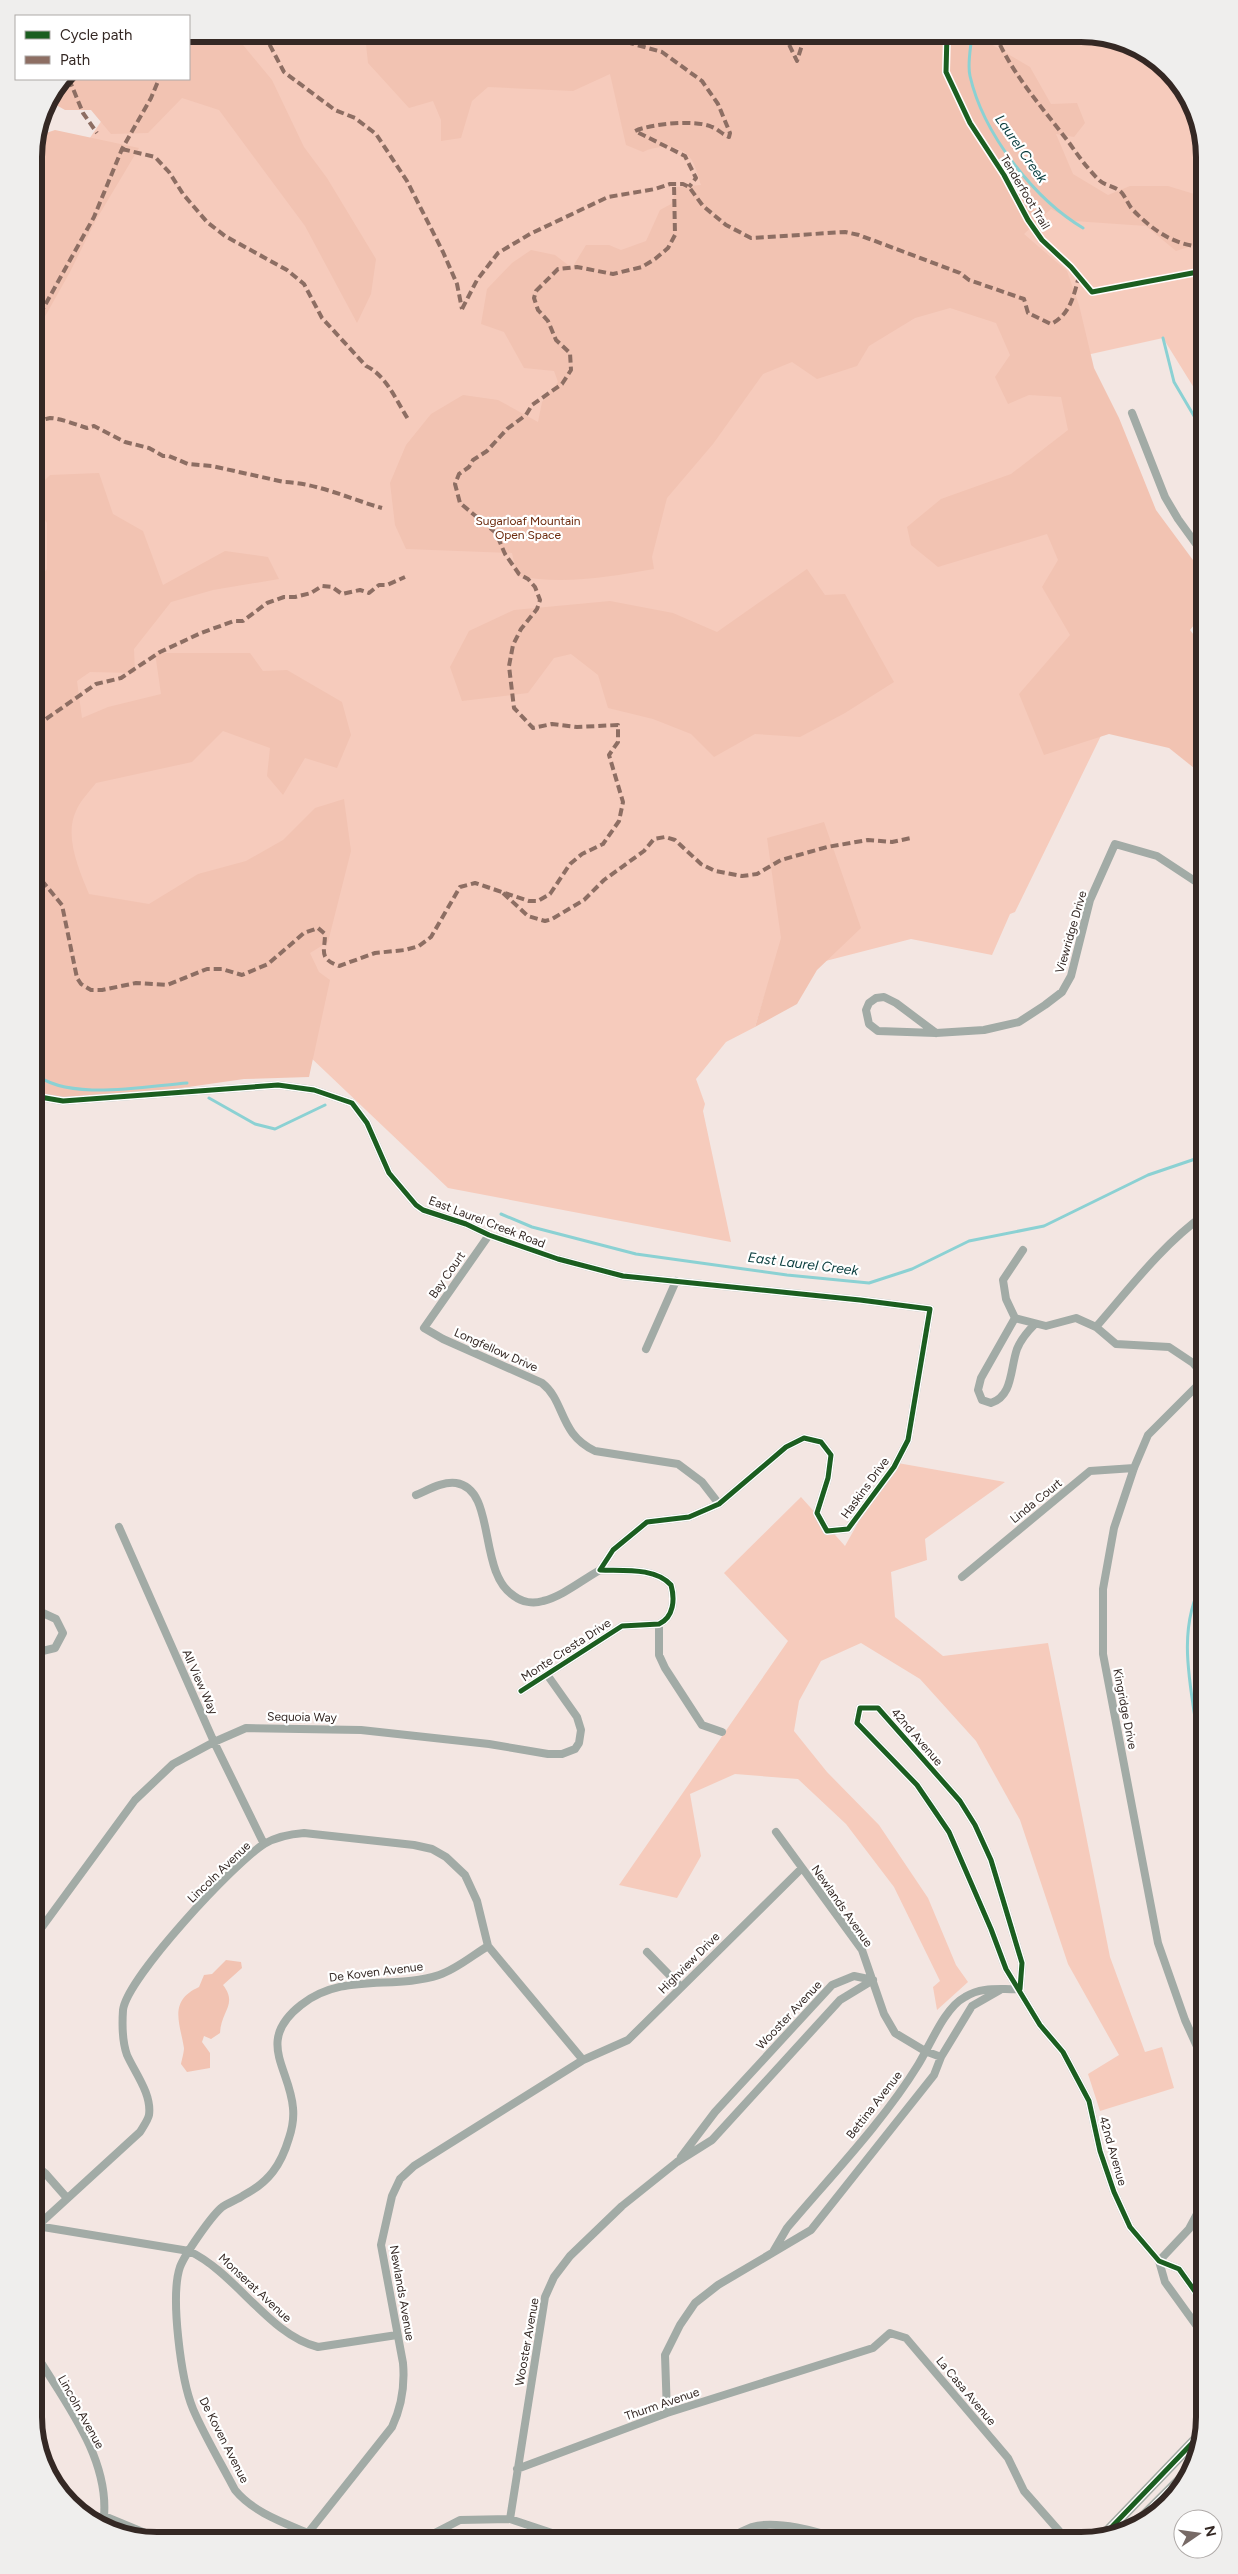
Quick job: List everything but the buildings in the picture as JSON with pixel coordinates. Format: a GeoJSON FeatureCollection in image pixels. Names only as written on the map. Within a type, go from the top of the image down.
{"type":"FeatureCollection","features":[{"type":"Feature","properties":{"kind":"main road"},"geometry":{"type":"LineString","coordinates":[[1111,2528],[1193,2443]]}},
{"type":"Feature","properties":{"kind":"street"},"geometry":{"type":"LineString","coordinates":[[1132,413],[1165,497],[1178,520],[1196,544]]}},
{"type":"Feature","properties":{"kind":"street","name":"Viewridge Drive"},"geometry":{"type":"LineString","coordinates":[[936,1033],[896,1003],[884,997],[876,998],[869,1003],[866,1010],[869,1024],[878,1032],[936,1033],[984,1030],[1019,1022],[1062,992],[1071,976],[1090,900],[1115,844],[1157,856],[1196,882]]}},
{"type":"Feature","properties":{"kind":"street","name":"East Laurel Creek Road"},"geometry":{"type":"LineString","coordinates":[[43,1098],[64,1102],[278,1085],[314,1090],[352,1103],[363,1117],[389,1173],[416,1205],[423,1210],[466,1224],[489,1235],[558,1259],[623,1276],[930,1309]]}},
{"type":"Feature","properties":{"kind":"street"},"geometry":{"type":"LineString","coordinates":[[1096,1327],[1144,1270],[1186,1228],[1196,1221]]}},
{"type":"Feature","properties":{"kind":"street","name":"Bay Court"},"geometry":{"type":"LineString","coordinates":[[424,1328],[489,1235]]}},
{"type":"Feature","properties":{"kind":"street"},"geometry":{"type":"LineString","coordinates":[[1023,1250],[1003,1280],[1006,1299],[1015,1318],[1046,1326],[1076,1318],[1096,1327],[1116,1344],[1169,1347],[1196,1367]]}},
{"type":"Feature","properties":{"kind":"street"},"geometry":{"type":"LineString","coordinates":[[646,1349],[676,1281]]}},
{"type":"Feature","properties":{"kind":"street","name":"Haskins Drive"},"geometry":{"type":"LineString","coordinates":[[600,1570],[613,1550],[647,1522],[689,1517],[719,1504],[786,1447],[804,1438],[821,1442],[831,1455],[828,1478],[816,1513],[827,1531],[848,1529],[894,1467],[908,1440],[930,1309]]}},
{"type":"Feature","properties":{"kind":"street"},"geometry":{"type":"LineString","coordinates":[[1015,1318],[981,1378],[978,1390],[982,1400],[991,1403],[1001,1400],[1007,1390],[1017,1348],[1035,1324]]}},
{"type":"Feature","properties":{"kind":"street","name":"Longfellow Drive"},"geometry":{"type":"LineString","coordinates":[[424,1328],[443,1339],[542,1383],[549,1391],[573,1434],[584,1445],[595,1451],[678,1464],[702,1482],[719,1504]]}},
{"type":"Feature","properties":{"kind":"street","name":"Kingridge Drive"},"geometry":{"type":"LineString","coordinates":[[1196,1385],[1148,1435],[1134,1468],[1114,1528],[1103,1589],[1103,1654],[1158,1943],[1185,2020],[1196,2044]]}},
{"type":"Feature","properties":{"kind":"street","name":"Linda Court"},"geometry":{"type":"LineString","coordinates":[[962,1577],[1090,1471],[1134,1468]]}},
{"type":"Feature","properties":{"kind":"street"},"geometry":{"type":"LineString","coordinates":[[416,1495],[454,1482],[467,1486],[474,1492],[480,1509],[495,1573],[504,1589],[518,1599],[528,1602],[545,1601],[600,1570],[648,1573],[667,1580],[673,1593],[674,1603],[670,1614],[664,1622],[659,1624],[659,1655],[665,1668],[702,1725],[722,1732]]}},
{"type":"Feature","properties":{"kind":"street","name":"All View Way"},"geometry":{"type":"LineString","coordinates":[[119,1527],[214,1742],[264,1844]]}},
{"type":"Feature","properties":{"kind":"street"},"geometry":{"type":"LineString","coordinates":[[42,1613],[56,1619],[63,1632],[55,1648],[42,1651]]}},
{"type":"Feature","properties":{"kind":"street","name":"Monte Cresta Drive"},"geometry":{"type":"LineString","coordinates":[[521,1691],[548,1676],[622,1626],[659,1624]]}},
{"type":"Feature","properties":{"kind":"street","name":"Sequoia Way"},"geometry":{"type":"LineString","coordinates":[[42,1927],[135,1800],[173,1764],[214,1742],[246,1728],[361,1730],[489,1744],[548,1754],[562,1754],[575,1750],[579,1744],[581,1730],[577,1717],[548,1676]]}},
{"type":"Feature","properties":{"kind":"street","name":"42nd Avenue"},"geometry":{"type":"LineString","coordinates":[[1020,1989],[1022,1963],[990,1860],[975,1825],[960,1801],[878,1708],[860,1708],[857,1723],[863,1732],[888,1753],[917,1785],[949,1832],[988,1921],[1006,1969],[1020,1989],[1040,2025],[1063,2052],[1089,2100],[1100,2150],[1114,2192],[1130,2227],[1159,2261],[1165,2282],[1196,2325]]}},
{"type":"Feature","properties":{"kind":"street","name":"Newlands Avenue"},"geometry":{"type":"LineString","coordinates":[[776,1832],[862,1950],[884,2014],[896,2033],[925,2051],[941,2057]]}},
{"type":"Feature","properties":{"kind":"street","name":"Lincoln Avenue"},"geometry":{"type":"LineString","coordinates":[[42,2221],[140,2132],[149,2116],[148,2099],[126,2053],[122,2033],[123,2008],[131,1991],[147,1968],[209,1894],[264,1844],[286,1835],[304,1833],[432,1849],[446,1857],[465,1874],[477,1901],[488,1946],[583,2060]]}},
{"type":"Feature","properties":{"kind":"street","name":"Highview Drive"},"geometry":{"type":"LineString","coordinates":[[583,2060],[628,2040],[802,1868]]}},
{"type":"Feature","properties":{"kind":"street","name":"De Koven Avenue"},"geometry":{"type":"LineString","coordinates":[[298,2531],[243,2499],[235,2490],[193,2408],[184,2380],[176,2285],[180,2267],[189,2250],[221,2209],[271,2177],[284,2155],[292,2128],[294,2109],[280,2065],[278,2040],[286,2022],[299,2007],[320,1992],[337,1986],[441,1974],[488,1946]]}},
{"type":"Feature","properties":{"kind":"street"},"geometry":{"type":"LineString","coordinates":[[647,1952],[681,1987]]}},
{"type":"Feature","properties":{"kind":"street","name":"Wooster Avenue"},"geometry":{"type":"LineString","coordinates":[[677,2162],[715,2112],[832,1986],[854,1976],[873,1980]]}},
{"type":"Feature","properties":{"kind":"street","name":"Wooster Avenue"},"geometry":{"type":"LineString","coordinates":[[510,2519],[545,2297],[554,2277],[570,2256],[622,2206],[677,2162],[712,2140],[840,2000],[873,1980]]}},
{"type":"Feature","properties":{"kind":"street","name":"Bettina Avenue"},"geometry":{"type":"LineString","coordinates":[[772,2254],[787,2228],[894,2098],[919,2064],[938,2027],[963,1997],[984,1988],[1000,1990],[1020,1989]]}},
{"type":"Feature","properties":{"kind":"street","name":"Bettina Avenue"},"geometry":{"type":"LineString","coordinates":[[667,2413],[665,2355],[680,2325],[695,2303],[718,2285],[811,2230],[934,2075],[941,2057],[972,2006],[1000,1990]]}},
{"type":"Feature","properties":{"kind":"street","name":"Newlands Avenue"},"geometry":{"type":"LineString","coordinates":[[310,2531],[392,2427],[401,2409],[405,2377],[381,2245],[392,2196],[400,2179],[414,2166],[583,2060]]}},
{"type":"Feature","properties":{"kind":"street"},"geometry":{"type":"LineString","coordinates":[[42,2171],[67,2198]]}},
{"type":"Feature","properties":{"kind":"street"},"geometry":{"type":"LineString","coordinates":[[1159,2261],[1189,2229],[1196,2216]]}},
{"type":"Feature","properties":{"kind":"street","name":"Monserat Avenue"},"geometry":{"type":"LineString","coordinates":[[42,2228],[189,2250],[206,2259],[285,2331],[309,2345],[318,2347],[397,2335]]}},
{"type":"Feature","properties":{"kind":"street","name":"42nd Avenue"},"geometry":{"type":"LineString","coordinates":[[1159,2261],[1178,2269],[1196,2293]]}},
{"type":"Feature","properties":{"kind":"street","name":"La Casa Avenue"},"geometry":{"type":"LineString","coordinates":[[816,2368],[873,2348],[890,2333],[906,2338],[1008,2458],[1024,2491],[1060,2532]]}},
{"type":"Feature","properties":{"kind":"street","name":"Lincoln Avenue"},"geometry":{"type":"LineString","coordinates":[[42,2364],[90,2446],[105,2502],[104,2516]]}},
{"type":"Feature","properties":{"kind":"street","name":"Thurm Avenue"},"geometry":{"type":"LineString","coordinates":[[517,2469],[667,2413],[816,2368]]}},
{"type":"Feature","properties":{"kind":"street"},"geometry":{"type":"LineString","coordinates":[[104,2516],[136,2529]]}},
{"type":"Feature","properties":{"kind":"street"},"geometry":{"type":"LineString","coordinates":[[438,2531],[460,2520],[510,2519],[547,2531]]}},
{"type":"Feature","properties":{"kind":"street"},"geometry":{"type":"LineString","coordinates":[[743,2532],[754,2527],[785,2526],[818,2532]]}},
{"type":"Feature","properties":{"kind":"green space","name":"Sugarloaf Mountain Open Space"},"geometry":{"type":"Polygon","coordinates":[[[190,42],[1088,43],[1117,49],[1131,54],[1144,62],[1162,76],[1180,100],[1192,128],[1196,158],[1196,391],[1163,338],[1064,360],[1135,666],[1015,912],[1010,914],[992,955],[911,939],[771,975],[755,1027],[726,1042],[696,1079],[705,1104],[703,1111],[731,1242],[448,1188],[287,1035],[43,1015],[43,208],[104,117],[190,80],[190,42]]]}},
{"type":"Feature","properties":{"kind":"green space"},"geometry":{"type":"Polygon","coordinates":[[[190,42],[241,42],[272,80],[304,147],[327,178],[376,259],[371,294],[357,323],[305,226],[219,110],[182,98],[148,133],[111,134],[91,110],[65,110],[55,105],[73,80],[190,80],[190,42]]]}},
{"type":"Feature","properties":{"kind":"green space"},"geometry":{"type":"Polygon","coordinates":[[[366,42],[989,43],[1030,67],[1051,104],[1077,103],[1085,123],[1074,137],[1056,134],[1073,174],[1108,195],[1130,186],[1168,186],[1196,195],[1196,245],[1176,251],[1146,226],[1074,221],[1051,209],[1024,234],[1067,271],[1079,305],[1094,368],[1119,418],[1156,510],[1196,564],[1196,623],[1190,630],[1196,638],[1196,770],[1169,748],[1109,734],[1044,755],[1019,694],[1070,635],[1042,587],[1058,560],[1047,534],[938,567],[911,545],[907,527],[941,499],[1011,474],[1068,430],[1061,397],[1029,395],[1008,404],[995,377],[1010,355],[996,323],[950,308],[915,318],[869,346],[857,366],[817,379],[792,362],[763,374],[713,444],[667,498],[652,557],[654,569],[585,579],[534,579],[517,576],[512,553],[406,549],[395,525],[390,483],[406,445],[431,414],[463,395],[498,400],[538,422],[542,402],[558,382],[554,371],[524,368],[504,332],[481,324],[487,289],[512,263],[531,250],[555,255],[572,268],[586,245],[609,245],[621,250],[646,241],[660,210],[671,204],[677,187],[701,185],[693,162],[681,150],[661,147],[643,152],[626,145],[610,74],[573,91],[488,87],[472,101],[461,138],[441,141],[441,120],[433,101],[409,108],[368,63],[366,42]]]}},
{"type":"Feature","properties":{"kind":"green space"},"geometry":{"type":"Polygon","coordinates":[[[55,130],[139,148],[96,220],[43,320],[43,143],[45,133],[55,130]]]}},
{"type":"Feature","properties":{"kind":"green space"},"geometry":{"type":"Polygon","coordinates":[[[99,473],[113,514],[143,531],[163,585],[225,551],[268,557],[279,579],[213,590],[171,602],[134,649],[135,673],[90,672],[77,681],[82,718],[108,707],[161,694],[155,653],[250,653],[263,671],[287,670],[342,702],[351,735],[337,768],[305,758],[283,795],[267,776],[270,748],[223,731],[192,762],[96,783],[78,807],[72,831],[74,853],[89,894],[149,904],[198,874],[246,861],[283,840],[315,808],[344,799],[351,851],[328,942],[310,953],[319,972],[330,980],[309,1077],[244,1079],[63,1105],[43,1101],[43,574],[47,569],[47,523],[43,516],[43,482],[50,475],[99,473]]]}},
{"type":"Feature","properties":{"kind":"green space"},"geometry":{"type":"Polygon","coordinates":[[[807,569],[825,595],[845,594],[894,682],[845,713],[800,737],[755,734],[714,757],[691,734],[653,719],[608,708],[598,675],[571,654],[554,658],[528,693],[462,701],[450,667],[469,631],[514,610],[610,601],[673,613],[717,632],[807,569]]]}},
{"type":"Feature","properties":{"kind":"green space"},"geometry":{"type":"Polygon","coordinates":[[[824,822],[861,928],[817,970],[797,1004],[755,1027],[781,938],[767,838],[824,822]]]}},
{"type":"Feature","properties":{"kind":"green space"},"geometry":{"type":"Polygon","coordinates":[[[892,1462],[1005,1482],[925,1539],[927,1560],[891,1572],[895,1617],[943,1656],[1048,1643],[1110,1957],[1145,2052],[1162,2047],[1174,2088],[1100,2111],[1088,2074],[1119,2055],[1068,1964],[1020,1820],[976,1741],[920,1679],[861,1643],[821,1661],[799,1701],[794,1731],[827,1772],[879,1825],[928,1898],[956,1965],[968,1982],[937,2010],[933,1987],[940,1981],[894,1887],[846,1824],[798,1779],[735,1774],[690,1794],[701,1856],[677,1898],[619,1885],[788,1641],[724,1573],[801,1497],[845,1546],[892,1462]]]}},
{"type":"Feature","properties":{"kind":"green space"},"geometry":{"type":"Polygon","coordinates":[[[226,1960],[241,1962],[242,1968],[223,1985],[229,1997],[229,2003],[220,2033],[211,2039],[204,2036],[202,2042],[210,2053],[210,2068],[187,2072],[181,2064],[184,2048],[178,2013],[180,2006],[183,1999],[189,1993],[199,1987],[204,1975],[212,1974],[226,1960]]]}},
{"type":"Feature","properties":{"kind":"waterway","name":"Laurel Creek"},"geometry":{"type":"LineString","coordinates":[[971,43],[970,76],[986,120],[998,141],[1029,182],[1046,200],[1083,228]]}},
{"type":"Feature","properties":{"kind":"waterway","name":"Laurel Creek"},"geometry":{"type":"LineString","coordinates":[[1163,338],[1174,382],[1196,419]]}},
{"type":"Feature","properties":{"kind":"waterway","name":"East Laurel Creek"},"geometry":{"type":"LineString","coordinates":[[43,1079],[66,1087],[86,1090],[129,1089],[187,1083]]}},
{"type":"Feature","properties":{"kind":"waterway","name":"East Laurel Creek"},"geometry":{"type":"LineString","coordinates":[[209,1098],[255,1124],[275,1129],[325,1105]]}},
{"type":"Feature","properties":{"kind":"waterway","name":"East Laurel Creek"},"geometry":{"type":"LineString","coordinates":[[501,1214],[532,1227],[636,1254],[787,1275],[869,1283],[912,1269],[969,1241],[1044,1226],[1148,1175],[1196,1159]]}},
{"type":"Feature","properties":{"kind":"waterway"},"geometry":{"type":"LineString","coordinates":[[1196,1597],[1189,1622],[1187,1645],[1188,1668],[1196,1724]]}},
{"type":"Feature","properties":{"kind":"marked path"},"geometry":{"type":"LineString","coordinates":[[268,42],[284,72],[335,110],[355,118],[376,134],[407,181],[443,252],[457,284],[462,309]]}},
{"type":"Feature","properties":{"kind":"marked path"},"geometry":{"type":"LineString","coordinates":[[631,43],[662,52],[702,81],[718,104],[730,133],[729,137],[714,128],[695,123],[662,125],[635,131],[685,156],[696,178],[689,187]]}},
{"type":"Feature","properties":{"kind":"marked path"},"geometry":{"type":"LineString","coordinates":[[788,43],[797,61],[802,43]]}},
{"type":"Feature","properties":{"kind":"marked path"},"geometry":{"type":"LineString","coordinates":[[999,43],[1029,91],[1099,180],[1120,191],[1132,209],[1156,230],[1183,244],[1196,246]]}},
{"type":"Feature","properties":{"kind":"marked path"},"geometry":{"type":"LineString","coordinates":[[43,309],[94,217],[122,149],[151,98],[159,80]]}},
{"type":"Feature","properties":{"kind":"marked path"},"geometry":{"type":"LineString","coordinates":[[70,83],[83,113],[97,133]]}},
{"type":"Feature","properties":{"kind":"marked path"},"geometry":{"type":"LineString","coordinates":[[122,149],[155,157],[169,172],[183,194],[207,222],[225,236],[287,270],[304,284],[322,318],[366,366],[385,382],[408,419]]}},
{"type":"Feature","properties":{"kind":"marked path"},"geometry":{"type":"LineString","coordinates":[[462,309],[477,280],[498,253],[530,234],[608,197],[655,189],[670,184],[683,184],[689,187],[703,206],[726,225],[751,238],[845,232],[859,235],[960,273],[969,280],[1024,299],[1028,313],[1051,324],[1067,310],[1079,276]]}},
{"type":"Feature","properties":{"kind":"marked path"},"geometry":{"type":"LineString","coordinates":[[43,882],[62,905],[77,978],[81,984],[91,990],[102,990],[136,983],[167,985],[207,969],[222,969],[242,975],[268,964],[304,933],[318,928],[325,934],[325,957],[339,966],[375,953],[405,950],[419,946],[431,937],[460,887],[475,883],[529,901],[538,901],[550,894],[570,864],[582,854],[603,844],[619,821],[623,802],[609,755],[618,742],[618,725],[577,727],[552,724],[533,728],[514,708],[509,666],[513,645],[521,629],[537,609],[540,600],[535,587],[528,579],[519,574],[505,554],[496,533],[460,503],[455,484],[459,474],[469,467],[473,460],[487,451],[507,429],[526,415],[532,405],[562,384],[571,370],[570,353],[556,340],[548,321],[538,310],[534,298],[536,291],[558,269],[577,267],[613,274],[642,267],[655,259],[668,248],[675,235],[674,184]]}},
{"type":"Feature","properties":{"kind":"marked path"},"geometry":{"type":"LineString","coordinates":[[43,419],[54,418],[87,428],[94,426],[125,442],[149,448],[163,456],[169,456],[188,464],[212,466],[284,482],[309,485],[382,508]]}},
{"type":"Feature","properties":{"kind":"marked path"},"geometry":{"type":"LineString","coordinates":[[46,719],[96,684],[121,678],[160,652],[201,633],[234,621],[243,621],[267,603],[284,597],[295,597],[311,593],[322,586],[332,587],[342,594],[360,590],[369,593],[379,585],[387,585],[405,577]]}},
{"type":"Feature","properties":{"kind":"marked path"},"geometry":{"type":"LineString","coordinates":[[503,893],[528,916],[545,921],[552,919],[584,900],[604,880],[644,851],[654,839],[665,837],[675,840],[701,864],[715,871],[742,876],[757,874],[781,860],[827,847],[868,840],[892,842],[911,838]]}},
{"type":"Feature","properties":{"kind":"cycle path","name":"Tenderfoot Trail"},"geometry":{"type":"LineString","coordinates":[[947,43],[946,72],[970,123],[1004,175],[1028,220],[1042,240],[1071,267],[1092,292],[1196,272]]}},
{"type":"Feature","properties":{"kind":"cycle path"},"geometry":{"type":"LineString","coordinates":[[43,1097],[63,1101],[278,1085],[314,1090],[352,1103],[367,1123],[389,1173],[416,1205],[423,1210],[466,1224],[489,1235],[558,1259],[623,1276],[930,1309],[908,1440],[894,1467],[848,1529],[827,1531],[817,1513],[828,1478],[831,1455],[821,1442],[804,1438],[786,1447],[719,1504],[689,1517],[647,1522],[613,1550],[600,1570],[638,1571],[664,1579],[671,1585],[673,1596],[672,1607],[668,1617],[659,1624],[622,1626],[521,1691]]}},
{"type":"Feature","properties":{"kind":"cycle path"},"geometry":{"type":"LineString","coordinates":[[1020,1989],[1022,1963],[991,1860],[975,1825],[960,1801],[878,1708],[860,1708],[857,1723],[917,1785],[949,1832],[991,1929],[1006,1969],[1040,2025],[1063,2052],[1089,2101],[1100,2151],[1114,2192],[1130,2227],[1159,2261],[1179,2269],[1196,2293]]}},
{"type":"Feature","properties":{"kind":"cycle path"},"geometry":{"type":"LineString","coordinates":[[1111,2528],[1193,2443]]}}]}
